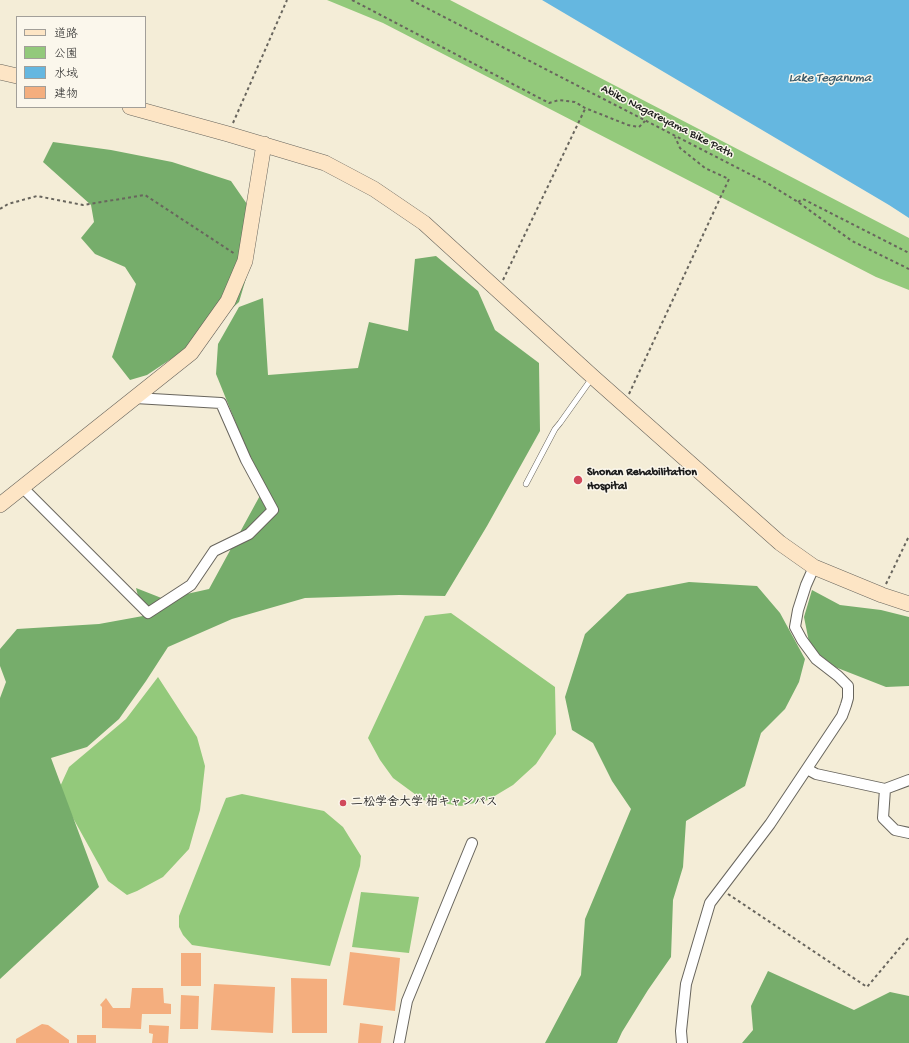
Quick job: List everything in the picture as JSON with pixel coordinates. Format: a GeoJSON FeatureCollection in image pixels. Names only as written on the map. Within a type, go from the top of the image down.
{"type":"FeatureCollection","features":[{"type":"Feature","properties":{"kind":"street"},"geometry":{"type":"LineString","coordinates":[[0,72],[16,76]]}},
{"type":"Feature","properties":{"kind":"street"},"geometry":{"type":"LineString","coordinates":[[134,108],[264,144],[325,163],[374,189],[424,223],[593,377],[780,543],[814,567],[882,595],[909,604]]}},
{"type":"Feature","properties":{"kind":"street"},"geometry":{"type":"LineString","coordinates":[[0,505],[191,353],[228,301],[245,261],[264,144]]}},
{"type":"Feature","properties":{"kind":"street"},"geometry":{"type":"LineString","coordinates":[[22,487],[148,613],[191,584],[214,551],[249,534],[273,510],[246,460],[220,403],[135,398]]}},
{"type":"Feature","properties":{"kind":"street"},"geometry":{"type":"LineString","coordinates":[[682,1043],[681,1032],[686,984],[710,903],[770,824],[807,770],[842,716],[848,698],[848,686],[816,659],[802,640],[795,627],[798,610],[806,585],[814,567]]}},
{"type":"Feature","properties":{"kind":"street"},"geometry":{"type":"LineString","coordinates":[[807,770],[816,774],[885,789],[909,780]]}},
{"type":"Feature","properties":{"kind":"street"},"geometry":{"type":"LineString","coordinates":[[885,789],[883,818],[895,830],[909,833]]}},
{"type":"Feature","properties":{"kind":"street"},"geometry":{"type":"LineString","coordinates":[[398,1043],[407,1001],[472,843]]}},
{"type":"Feature","properties":{"kind":"lane"},"geometry":{"type":"LineString","coordinates":[[526,484],[555,429],[593,377]]}},
{"type":"Feature","properties":{"kind":"path"},"geometry":{"type":"LineString","coordinates":[[228,134],[287,0]]}},
{"type":"Feature","properties":{"kind":"path"},"geometry":{"type":"LineString","coordinates":[[352,0],[549,103],[559,100],[575,102],[585,108],[628,125],[639,127],[645,121]]}},
{"type":"Feature","properties":{"kind":"path","name":"Abiko Nagareyama Bike Path"},"geometry":{"type":"LineString","coordinates":[[411,0],[767,183],[798,202],[852,241],[909,269]]}},
{"type":"Feature","properties":{"kind":"path"},"geometry":{"type":"LineString","coordinates":[[498,290],[585,108]]}},
{"type":"Feature","properties":{"kind":"path"},"geometry":{"type":"LineString","coordinates":[[624,404],[729,179],[705,168],[680,148],[676,137]]}},
{"type":"Feature","properties":{"kind":"path"},"geometry":{"type":"LineString","coordinates":[[0,209],[8,204],[37,196],[83,205],[145,196],[245,261]]}},
{"type":"Feature","properties":{"kind":"path"},"geometry":{"type":"LineString","coordinates":[[798,202],[803,199],[909,253]]}},
{"type":"Feature","properties":{"kind":"path"},"geometry":{"type":"LineString","coordinates":[[882,595],[909,536]]}},
{"type":"Feature","properties":{"kind":"path"},"geometry":{"type":"LineString","coordinates":[[721,890],[867,987],[909,936]]}},
{"type":"Feature","properties":{"kind":"green space"},"geometry":{"type":"Polygon","coordinates":[[[327,0],[450,0],[909,238],[909,290],[876,277],[383,23],[327,0]]]}},
{"type":"Feature","properties":{"kind":"green space"},"geometry":{"type":"Polygon","coordinates":[[[53,142],[111,150],[172,162],[231,181],[249,207],[255,248],[239,302],[192,345],[147,375],[130,380],[112,357],[136,284],[125,267],[95,254],[81,238],[94,222],[91,205],[43,162],[53,142]]]}},
{"type":"Feature","properties":{"kind":"green space"},"geometry":{"type":"Polygon","coordinates":[[[436,256],[478,291],[495,330],[539,363],[540,431],[487,526],[445,596],[399,595],[305,598],[232,619],[168,647],[119,719],[87,747],[51,758],[99,887],[0,979],[0,698],[6,682],[0,666],[0,649],[17,629],[99,624],[143,616],[136,588],[164,599],[209,589],[263,490],[216,374],[218,344],[239,307],[263,298],[268,375],[358,368],[369,322],[408,331],[415,259],[436,256]]]}},
{"type":"Feature","properties":{"kind":"green space"},"geometry":{"type":"Polygon","coordinates":[[[689,582],[757,586],[780,613],[805,659],[799,682],[785,709],[761,733],[745,786],[686,821],[683,867],[673,900],[671,957],[648,990],[622,1032],[617,1043],[545,1043],[581,975],[585,919],[631,809],[612,781],[593,743],[572,730],[565,697],[585,634],[627,594],[689,582]]]}},
{"type":"Feature","properties":{"kind":"green space"},"geometry":{"type":"Polygon","coordinates":[[[812,590],[840,605],[881,610],[909,617],[909,686],[886,687],[835,667],[810,647],[804,617],[812,590]]]}},
{"type":"Feature","properties":{"kind":"green space"},"geometry":{"type":"Polygon","coordinates":[[[451,613],[555,687],[556,734],[536,764],[513,785],[488,800],[461,806],[423,800],[393,778],[380,760],[368,738],[425,616],[451,613]]]}},
{"type":"Feature","properties":{"kind":"green space"},"geometry":{"type":"Polygon","coordinates":[[[158,677],[197,737],[205,766],[200,810],[189,849],[163,877],[127,895],[108,881],[58,791],[69,767],[126,719],[158,677]]]}},
{"type":"Feature","properties":{"kind":"green space"},"geometry":{"type":"Polygon","coordinates":[[[242,794],[324,811],[343,827],[361,856],[360,866],[330,966],[192,945],[183,935],[179,927],[179,916],[226,798],[242,794]]]}},
{"type":"Feature","properties":{"kind":"green space"},"geometry":{"type":"Polygon","coordinates":[[[361,892],[419,897],[409,953],[352,947],[361,892]]]}},
{"type":"Feature","properties":{"kind":"green space"},"geometry":{"type":"Polygon","coordinates":[[[768,971],[854,1010],[890,992],[909,996],[909,1043],[742,1043],[753,1030],[751,1006],[768,971]]]}},
{"type":"Feature","properties":{"kind":"water","name":"Lake Teganuma"},"geometry":{"type":"Polygon","coordinates":[[[542,0],[909,0],[909,218],[889,205],[542,0]]]}},
{"type":"Feature","properties":{"kind":"building"},"geometry":{"type":"Polygon","coordinates":[[[350,952],[400,958],[395,1011],[343,1005],[350,952]]]}},
{"type":"Feature","properties":{"kind":"building"},"geometry":{"type":"Polygon","coordinates":[[[181,953],[201,953],[201,986],[181,986],[181,953]]]}},
{"type":"Feature","properties":{"kind":"building"},"geometry":{"type":"Polygon","coordinates":[[[291,978],[327,979],[327,1033],[292,1033],[291,978]]]}},
{"type":"Feature","properties":{"kind":"building"},"geometry":{"type":"Polygon","coordinates":[[[214,984],[275,987],[273,1033],[211,1030],[214,984]]]}},
{"type":"Feature","properties":{"kind":"building"},"geometry":{"type":"Polygon","coordinates":[[[132,988],[163,988],[164,1003],[171,1004],[171,1014],[142,1014],[141,1029],[102,1028],[102,1007],[100,1005],[106,998],[113,1008],[130,1008],[132,988]]]}},
{"type":"Feature","properties":{"kind":"building"},"geometry":{"type":"Polygon","coordinates":[[[181,995],[199,996],[198,1029],[180,1029],[181,995]]]}},
{"type":"Feature","properties":{"kind":"building"},"geometry":{"type":"Polygon","coordinates":[[[360,1023],[383,1026],[381,1043],[358,1043],[360,1023]]]}},
{"type":"Feature","properties":{"kind":"building"},"geometry":{"type":"Polygon","coordinates":[[[42,1024],[48,1025],[69,1040],[69,1043],[16,1043],[16,1039],[42,1024]]]}},
{"type":"Feature","properties":{"kind":"building"},"geometry":{"type":"Polygon","coordinates":[[[149,1025],[169,1026],[168,1043],[152,1043],[153,1034],[149,1033],[149,1025]]]}},
{"type":"Feature","properties":{"kind":"building"},"geometry":{"type":"Polygon","coordinates":[[[77,1035],[96,1035],[96,1043],[77,1043],[77,1035]]]}},
{"type":"Feature","properties":{"kind":"place","name":"Shonan Rehabilitation Hospital"},"geometry":{"type":"Point","coordinates":[578,480]}},
{"type":"Feature","properties":{"kind":"place","name":"二松学舍大学 柏キャンパス"},"geometry":{"type":"Point","coordinates":[343,803]}}]}
